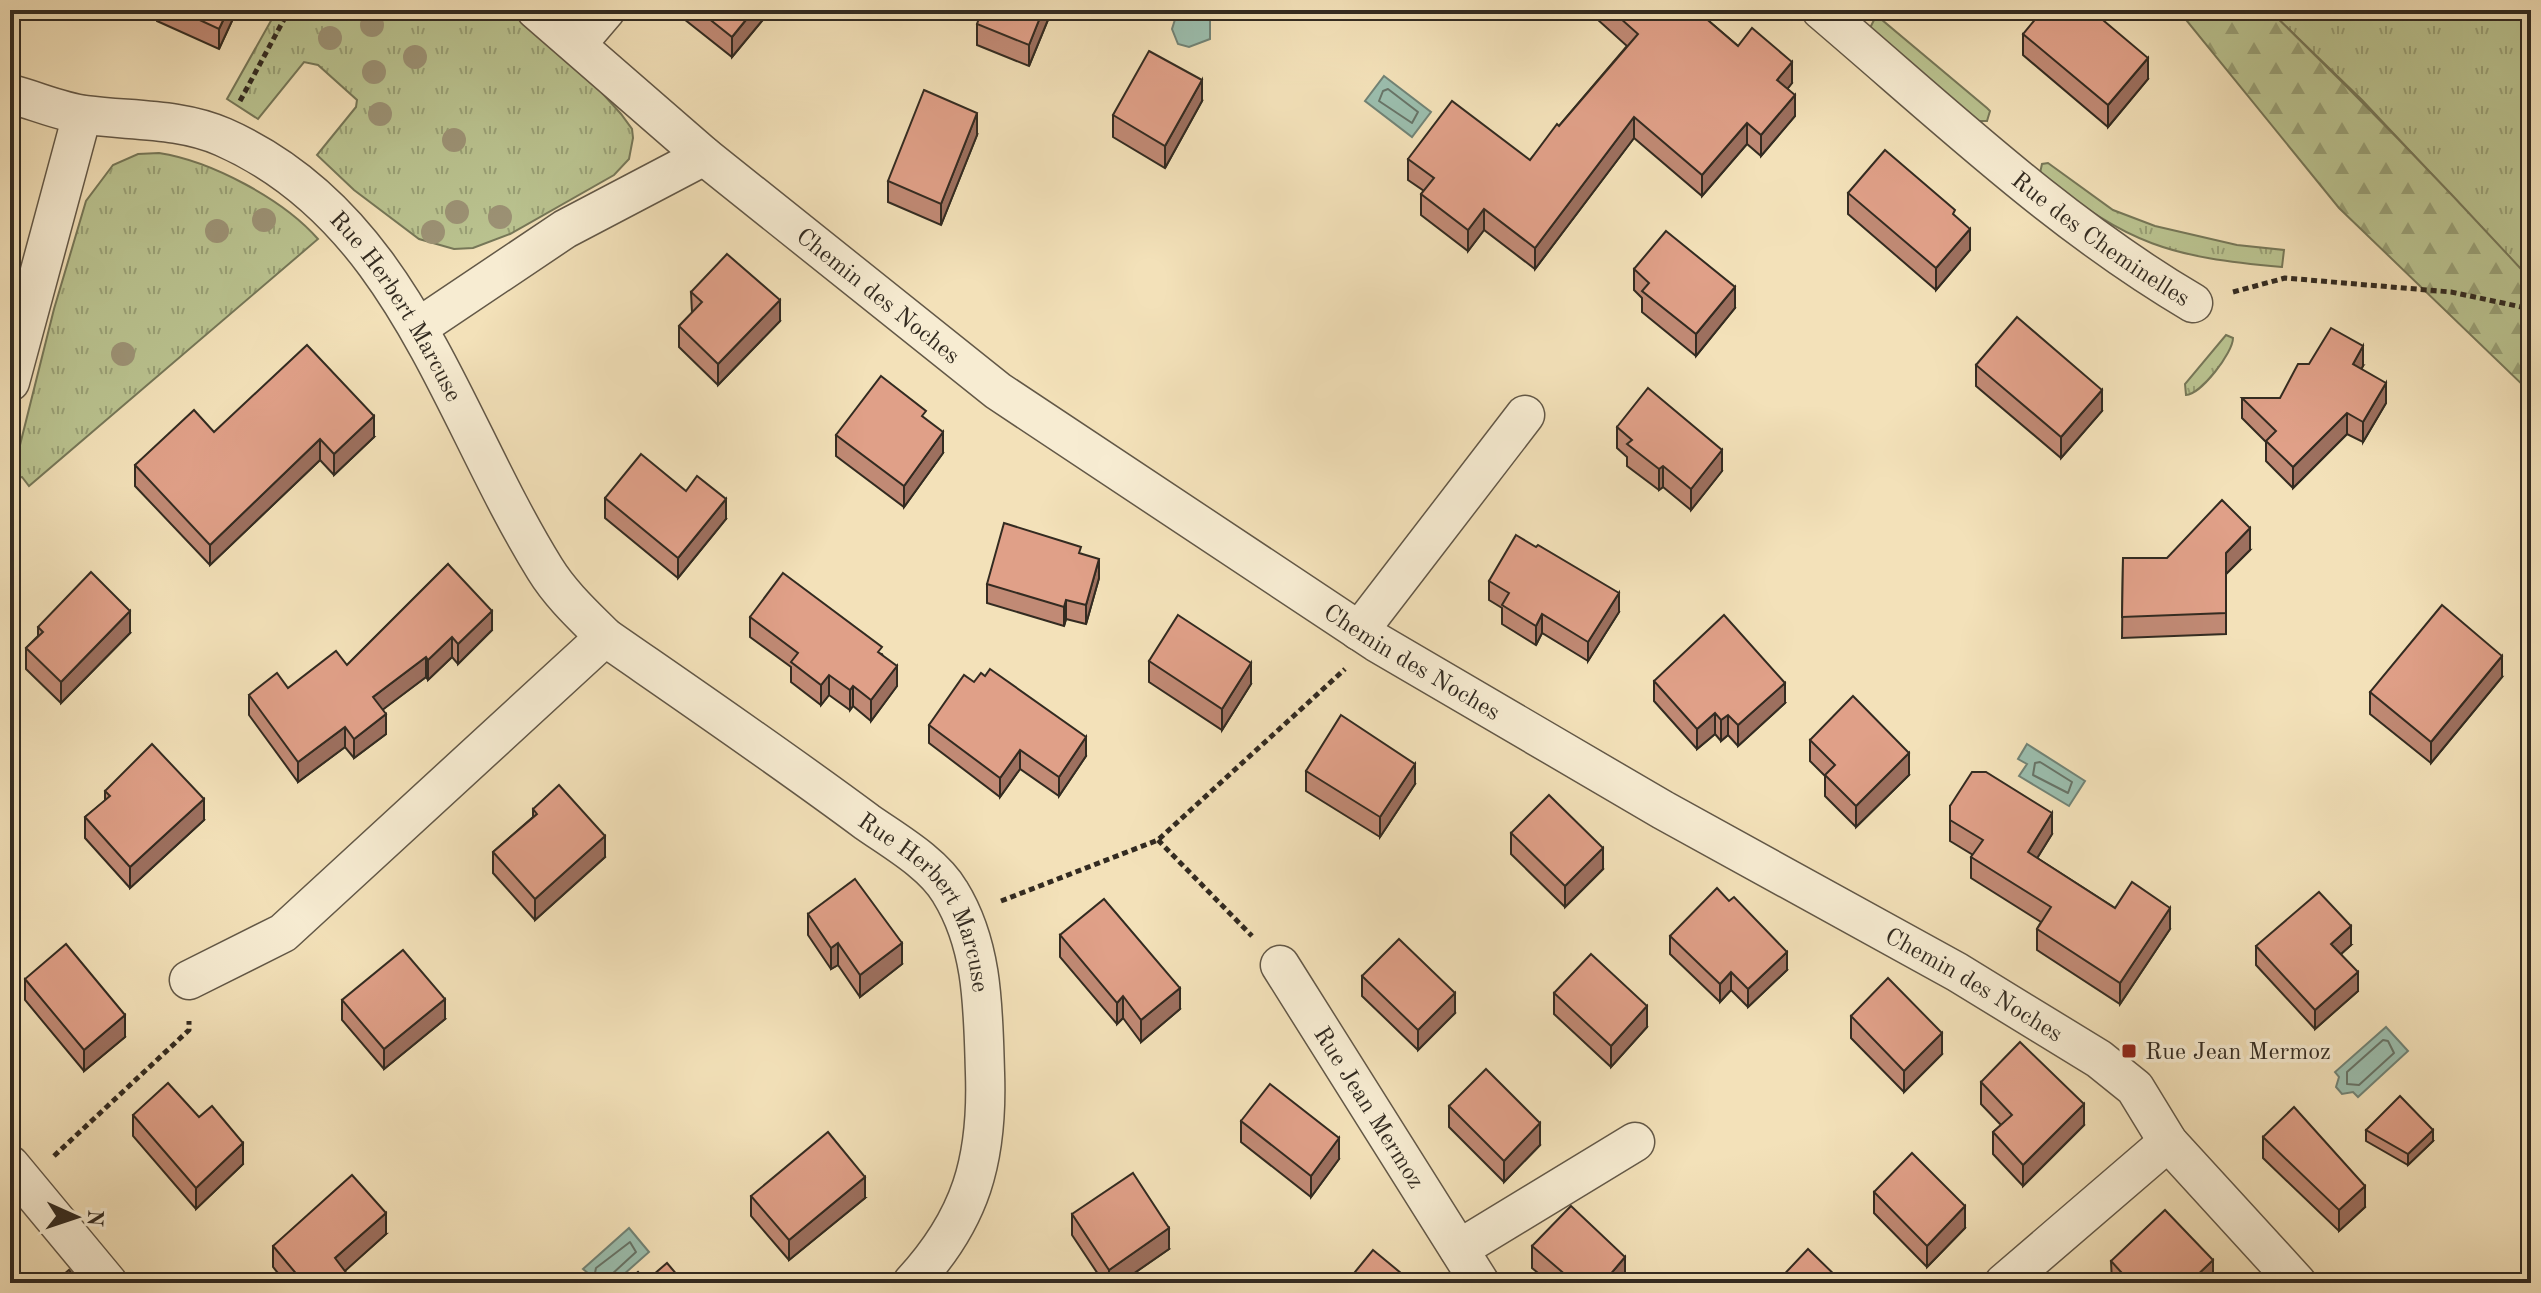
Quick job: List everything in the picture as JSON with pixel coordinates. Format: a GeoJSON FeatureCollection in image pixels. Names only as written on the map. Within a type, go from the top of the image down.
{"type":"FeatureCollection","features":[{"type":"Feature","properties":{"kind":"street","name":"Chemin des Noches"},"geometry":{"type":"LineString","coordinates":[[536,10],[704,156],[998,391],[1367,636],[1663,810],[1957,972],[2099,1059],[2135,1088],[2168,1142],[2297,1283]]}},
{"type":"Feature","properties":{"kind":"street"},"geometry":{"type":"LineString","coordinates":[[577,44],[606,10]]}},
{"type":"Feature","properties":{"kind":"street","name":"Rue des Cheminelles"},"geometry":{"type":"LineString","coordinates":[[1821,10],[2066,217],[2136,270],[2193,303]]}},
{"type":"Feature","properties":{"kind":"street","name":"Rue Herbert Marcuse"},"geometry":{"type":"LineString","coordinates":[[10,94],[82,115],[185,125],[221,136],[257,154],[303,186],[347,227],[380,267],[419,327],[545,570],[605,637],[913,855],[948,888],[963,916],[977,954],[983,997],[986,1084],[982,1144],[971,1198],[955,1230],[912,1283]]}},
{"type":"Feature","properties":{"kind":"street"},"geometry":{"type":"LineString","coordinates":[[10,382],[82,115]]}},
{"type":"Feature","properties":{"kind":"street"},"geometry":{"type":"LineString","coordinates":[[419,327],[565,229],[704,156]]}},
{"type":"Feature","properties":{"kind":"street"},"geometry":{"type":"LineString","coordinates":[[1367,636],[1525,415]]}},
{"type":"Feature","properties":{"kind":"street"},"geometry":{"type":"LineString","coordinates":[[189,980],[283,933],[605,637]]}},
{"type":"Feature","properties":{"kind":"street","name":"Rue Jean Mermoz"},"geometry":{"type":"LineString","coordinates":[[1280,965],[1480,1283]]}},
{"type":"Feature","properties":{"kind":"street"},"geometry":{"type":"LineString","coordinates":[[1459,1249],[1635,1142]]}},
{"type":"Feature","properties":{"kind":"street"},"geometry":{"type":"LineString","coordinates":[[2004,1283],[2168,1142]]}},
{"type":"Feature","properties":{"kind":"street"},"geometry":{"type":"LineString","coordinates":[[17,1175],[108,1283]]}},
{"type":"Feature","properties":{"kind":"path"},"geometry":{"type":"LineString","coordinates":[[221,136],[289,10]]}},
{"type":"Feature","properties":{"kind":"path","name":"Rue des Cheminelles"},"geometry":{"type":"LineString","coordinates":[[2193,303],[2285,278],[2451,292],[2531,309]]}},
{"type":"Feature","properties":{"kind":"path"},"geometry":{"type":"LineString","coordinates":[[963,916],[1158,840],[1367,636]]}},
{"type":"Feature","properties":{"kind":"path"},"geometry":{"type":"LineString","coordinates":[[1158,840],[1280,965]]}},
{"type":"Feature","properties":{"kind":"path"},"geometry":{"type":"LineString","coordinates":[[17,1175],[189,1030],[189,980]]}},
{"type":"Feature","properties":{"kind":"green space"},"geometry":{"type":"Polygon","coordinates":[[[277,10],[509,10],[571,58],[621,114],[632,129],[629,159],[614,175],[510,234],[473,248],[454,249],[419,239],[354,190],[317,155],[356,107],[357,100],[318,65],[304,62],[258,119],[227,99],[277,10]]]}},
{"type":"Feature","properties":{"kind":"green space"},"geometry":{"type":"Polygon","coordinates":[[[2178,10],[2269,10],[2499,245],[2531,280],[2531,393],[2339,208],[2178,10]]]}},
{"type":"Feature","properties":{"kind":"green space"},"geometry":{"type":"Polygon","coordinates":[[[2269,10],[2531,10],[2531,280],[2362,100],[2269,10]]]}},
{"type":"Feature","properties":{"kind":"green space"},"geometry":{"type":"Polygon","coordinates":[[[1875,18],[1882,20],[1987,108],[1990,111],[1987,121],[1978,121],[1870,28],[1875,18]]]}},
{"type":"Feature","properties":{"kind":"green space"},"geometry":{"type":"Polygon","coordinates":[[[159,153],[201,164],[245,184],[286,210],[318,239],[29,486],[22,477],[15,478],[16,461],[54,309],[86,201],[113,165],[138,154],[159,153]]]}},
{"type":"Feature","properties":{"kind":"green space"},"geometry":{"type":"Polygon","coordinates":[[[2048,163],[2113,210],[2155,226],[2237,245],[2284,250],[2282,267],[2179,252],[2126,232],[2099,217],[2040,173],[2042,164],[2048,163]]]}},
{"type":"Feature","properties":{"kind":"green space"},"geometry":{"type":"Polygon","coordinates":[[[2226,335],[2233,338],[2232,345],[2222,362],[2200,388],[2186,395],[2185,384],[2226,335]]]}},
{"type":"Feature","properties":{"kind":"water"},"geometry":{"type":"Polygon","coordinates":[[[1178,10],[1210,10],[1210,39],[1189,47],[1178,44],[1172,29],[1178,10]]]}},
{"type":"Feature","properties":{"kind":"water"},"geometry":{"type":"Polygon","coordinates":[[[1384,76],[1431,112],[1412,137],[1365,101],[1384,76]]]}},
{"type":"Feature","properties":{"kind":"water"},"geometry":{"type":"Polygon","coordinates":[[[2027,744],[2085,781],[2069,806],[2019,776],[2027,764],[2018,759],[2027,744]]]}},
{"type":"Feature","properties":{"kind":"water"},"geometry":{"type":"Polygon","coordinates":[[[2386,1027],[2408,1051],[2358,1097],[2353,1092],[2342,1094],[2336,1087],[2339,1077],[2335,1072],[2386,1027]]]}},
{"type":"Feature","properties":{"kind":"water"},"geometry":{"type":"Polygon","coordinates":[[[629,1228],[649,1252],[614,1283],[585,1283],[589,1274],[583,1269],[629,1228]]]}},
{"type":"Feature","properties":{"kind":"building"},"geometry":{"type":"Polygon","coordinates":[[[178,10],[228,10],[219,29],[178,10]]]}},
{"type":"Feature","properties":{"kind":"building"},"geometry":{"type":"Polygon","coordinates":[[[698,10],[754,10],[732,37],[698,10]]]}},
{"type":"Feature","properties":{"kind":"building"},"geometry":{"type":"Polygon","coordinates":[[[982,10],[1043,10],[1029,45],[977,24],[982,10]]]}},
{"type":"Feature","properties":{"kind":"building"},"geometry":{"type":"Polygon","coordinates":[[[1611,10],[1696,10],[1738,46],[1752,28],[1792,62],[1777,80],[1795,95],[1761,135],[1747,123],[1702,175],[1634,117],[1535,248],[1484,209],[1468,230],[1421,194],[1434,178],[1408,159],[1452,101],[1530,160],[1557,124],[1559,126],[1638,34],[1611,10]]]}},
{"type":"Feature","properties":{"kind":"building"},"geometry":{"type":"Polygon","coordinates":[[[2043,10],[2091,10],[2148,58],[2108,105],[2023,34],[2043,10]]]}},
{"type":"Feature","properties":{"kind":"building"},"geometry":{"type":"Polygon","coordinates":[[[1149,51],[1202,80],[1165,146],[1113,115],[1149,51]]]}},
{"type":"Feature","properties":{"kind":"building"},"geometry":{"type":"Polygon","coordinates":[[[924,90],[977,113],[941,204],[888,181],[924,90]]]}},
{"type":"Feature","properties":{"kind":"building"},"geometry":{"type":"Polygon","coordinates":[[[1885,150],[1955,210],[1953,214],[1970,229],[1936,268],[1848,193],[1885,150]]]}},
{"type":"Feature","properties":{"kind":"building"},"geometry":{"type":"Polygon","coordinates":[[[1666,231],[1735,287],[1696,334],[1642,291],[1649,283],[1634,269],[1666,231]]]}},
{"type":"Feature","properties":{"kind":"building"},"geometry":{"type":"Polygon","coordinates":[[[727,254],[780,300],[718,364],[679,326],[702,302],[691,292],[727,254]]]}},
{"type":"Feature","properties":{"kind":"building"},"geometry":{"type":"Polygon","coordinates":[[[2017,317],[2102,390],[2061,437],[1976,365],[2017,317]]]}},
{"type":"Feature","properties":{"kind":"building"},"geometry":{"type":"Polygon","coordinates":[[[2331,328],[2363,346],[2353,364],[2386,383],[2363,422],[2347,413],[2293,467],[2266,441],[2276,431],[2242,398],[2280,398],[2298,364],[2309,364],[2331,328]]]}},
{"type":"Feature","properties":{"kind":"building"},"geometry":{"type":"Polygon","coordinates":[[[307,345],[374,416],[334,454],[320,439],[210,545],[135,465],[194,410],[214,432],[307,345]]]}},
{"type":"Feature","properties":{"kind":"building"},"geometry":{"type":"Polygon","coordinates":[[[881,376],[926,411],[922,416],[943,432],[904,486],[836,435],[881,376]]]}},
{"type":"Feature","properties":{"kind":"building"},"geometry":{"type":"Polygon","coordinates":[[[1648,388],[1722,450],[1691,489],[1663,466],[1659,469],[1627,444],[1632,440],[1617,427],[1648,388]]]}},
{"type":"Feature","properties":{"kind":"building"},"geometry":{"type":"Polygon","coordinates":[[[641,454],[686,491],[697,476],[726,499],[678,558],[605,498],[641,454]]]}},
{"type":"Feature","properties":{"kind":"building"},"geometry":{"type":"Polygon","coordinates":[[[2222,500],[2250,528],[2226,553],[2226,613],[2122,617],[2123,558],[2167,558],[2222,500]]]}},
{"type":"Feature","properties":{"kind":"building"},"geometry":{"type":"Polygon","coordinates":[[[1004,523],[1081,547],[1079,553],[1099,559],[1086,605],[1066,600],[1064,607],[987,584],[1004,523]]]}},
{"type":"Feature","properties":{"kind":"building"},"geometry":{"type":"Polygon","coordinates":[[[1516,535],[1619,593],[1588,642],[1542,614],[1536,626],[1502,605],[1509,593],[1489,581],[1516,535]]]}},
{"type":"Feature","properties":{"kind":"building"},"geometry":{"type":"Polygon","coordinates":[[[448,564],[492,611],[458,644],[452,637],[428,660],[426,657],[373,697],[386,714],[354,739],[345,727],[298,762],[249,695],[277,673],[288,688],[336,651],[347,665],[448,564]]]}},
{"type":"Feature","properties":{"kind":"building"},"geometry":{"type":"Polygon","coordinates":[[[91,572],[130,611],[61,682],[26,648],[43,632],[38,627],[91,572]]]}},
{"type":"Feature","properties":{"kind":"building"},"geometry":{"type":"Polygon","coordinates":[[[783,573],[882,647],[878,652],[897,666],[871,700],[853,686],[850,690],[829,675],[821,685],[791,662],[798,653],[750,617],[783,573]]]}},
{"type":"Feature","properties":{"kind":"building"},"geometry":{"type":"Polygon","coordinates":[[[2442,605],[2502,656],[2431,742],[2370,692],[2442,605]]]}},
{"type":"Feature","properties":{"kind":"building"},"geometry":{"type":"Polygon","coordinates":[[[1178,615],[1251,663],[1222,709],[1149,661],[1178,615]]]}},
{"type":"Feature","properties":{"kind":"building"},"geometry":{"type":"Polygon","coordinates":[[[1724,615],[1785,683],[1738,725],[1728,715],[1721,720],[1715,713],[1697,729],[1654,681],[1724,615]]]}},
{"type":"Feature","properties":{"kind":"building"},"geometry":{"type":"Polygon","coordinates":[[[990,669],[1086,737],[1059,777],[1020,750],[1000,778],[929,725],[964,675],[974,682],[981,673],[985,676],[990,669]]]}},
{"type":"Feature","properties":{"kind":"building"},"geometry":{"type":"Polygon","coordinates":[[[1853,696],[1909,753],[1856,806],[1825,775],[1835,765],[1810,740],[1853,696]]]}},
{"type":"Feature","properties":{"kind":"building"},"geometry":{"type":"Polygon","coordinates":[[[1341,715],[1415,764],[1380,817],[1306,771],[1341,715]]]}},
{"type":"Feature","properties":{"kind":"building"},"geometry":{"type":"Polygon","coordinates":[[[152,744],[204,799],[130,867],[85,817],[110,796],[105,791],[152,744]]]}},
{"type":"Feature","properties":{"kind":"building"},"geometry":{"type":"Polygon","coordinates":[[[1972,772],[1986,772],[2052,813],[2028,852],[2115,908],[2132,882],[2170,908],[2120,983],[2037,929],[2051,907],[1971,857],[1983,840],[1950,820],[1950,806],[1972,772]]]}},
{"type":"Feature","properties":{"kind":"building"},"geometry":{"type":"Polygon","coordinates":[[[559,785],[605,836],[535,899],[493,852],[537,814],[533,809],[559,785]]]}},
{"type":"Feature","properties":{"kind":"building"},"geometry":{"type":"Polygon","coordinates":[[[1549,795],[1603,848],[1565,886],[1511,833],[1549,795]]]}},
{"type":"Feature","properties":{"kind":"building"},"geometry":{"type":"Polygon","coordinates":[[[855,879],[902,943],[860,975],[838,943],[831,948],[808,914],[855,879]]]}},
{"type":"Feature","properties":{"kind":"building"},"geometry":{"type":"Polygon","coordinates":[[[1717,888],[1729,901],[1734,897],[1787,952],[1748,989],[1731,972],[1720,984],[1670,936],[1717,888]]]}},
{"type":"Feature","properties":{"kind":"building"},"geometry":{"type":"Polygon","coordinates":[[[2319,892],[2351,926],[2331,944],[2358,972],[2315,1010],[2256,946],[2319,892]]]}},
{"type":"Feature","properties":{"kind":"building"},"geometry":{"type":"Polygon","coordinates":[[[1104,899],[1180,988],[1141,1020],[1123,996],[1117,1003],[1060,935],[1104,899]]]}},
{"type":"Feature","properties":{"kind":"building"},"geometry":{"type":"Polygon","coordinates":[[[1399,939],[1455,993],[1418,1030],[1362,976],[1399,939]]]}},
{"type":"Feature","properties":{"kind":"building"},"geometry":{"type":"Polygon","coordinates":[[[66,944],[125,1015],[84,1050],[25,979],[66,944]]]}},
{"type":"Feature","properties":{"kind":"building"},"geometry":{"type":"Polygon","coordinates":[[[403,950],[445,999],[384,1049],[342,1000],[403,950]]]}},
{"type":"Feature","properties":{"kind":"building"},"geometry":{"type":"Polygon","coordinates":[[[1591,954],[1647,1006],[1611,1046],[1554,993],[1591,954]]]}},
{"type":"Feature","properties":{"kind":"building"},"geometry":{"type":"Polygon","coordinates":[[[1888,978],[1942,1033],[1904,1071],[1851,1016],[1888,978]]]}},
{"type":"Feature","properties":{"kind":"building"},"geometry":{"type":"Polygon","coordinates":[[[2020,1042],[2084,1104],[2023,1165],[1993,1132],[2012,1115],[1981,1082],[2020,1042]]]}},
{"type":"Feature","properties":{"kind":"building"},"geometry":{"type":"Polygon","coordinates":[[[1486,1069],[1540,1123],[1504,1161],[1449,1106],[1486,1069]]]}},
{"type":"Feature","properties":{"kind":"building"},"geometry":{"type":"Polygon","coordinates":[[[168,1083],[199,1117],[212,1106],[243,1143],[196,1188],[133,1115],[168,1083]]]}},
{"type":"Feature","properties":{"kind":"building"},"geometry":{"type":"Polygon","coordinates":[[[1270,1084],[1339,1138],[1311,1176],[1241,1121],[1270,1084]]]}},
{"type":"Feature","properties":{"kind":"building"},"geometry":{"type":"Polygon","coordinates":[[[2400,1096],[2433,1130],[2408,1154],[2366,1130],[2400,1096]]]}},
{"type":"Feature","properties":{"kind":"building"},"geometry":{"type":"Polygon","coordinates":[[[2294,1107],[2365,1186],[2339,1210],[2263,1137],[2294,1107]]]}},
{"type":"Feature","properties":{"kind":"building"},"geometry":{"type":"Polygon","coordinates":[[[828,1132],[865,1177],[789,1240],[751,1196],[828,1132]]]}},
{"type":"Feature","properties":{"kind":"building"},"geometry":{"type":"Polygon","coordinates":[[[1912,1153],[1965,1206],[1927,1246],[1874,1192],[1912,1153]]]}},
{"type":"Feature","properties":{"kind":"building"},"geometry":{"type":"Polygon","coordinates":[[[1133,1173],[1169,1228],[1109,1270],[1072,1214],[1133,1173]]]}},
{"type":"Feature","properties":{"kind":"building"},"geometry":{"type":"Polygon","coordinates":[[[352,1175],[386,1213],[335,1258],[354,1283],[304,1283],[273,1246],[352,1175]]]}},
{"type":"Feature","properties":{"kind":"building"},"geometry":{"type":"Polygon","coordinates":[[[1571,1206],[1625,1257],[1603,1283],[1575,1283],[1532,1246],[1571,1206]]]}},
{"type":"Feature","properties":{"kind":"building"},"geometry":{"type":"Polygon","coordinates":[[[2165,1210],[2213,1260],[2189,1283],[2131,1283],[2111,1261],[2165,1210]]]}},
{"type":"Feature","properties":{"kind":"building"},"geometry":{"type":"Polygon","coordinates":[[[1808,1249],[1843,1283],[1776,1283],[1808,1249]]]}},
{"type":"Feature","properties":{"kind":"building"},"geometry":{"type":"Polygon","coordinates":[[[1373,1250],[1413,1283],[1346,1283],[1373,1250]]]}},
{"type":"Feature","properties":{"kind":"building"},"geometry":{"type":"Polygon","coordinates":[[[667,1263],[684,1283],[625,1283],[638,1272],[646,1281],[667,1263]]]}},
{"type":"Feature","properties":{"kind":"building"},"geometry":{"type":"Polygon","coordinates":[[[10,1269],[22,1283],[10,1283],[10,1269]]]}},
{"type":"Feature","properties":{"kind":"building"},"geometry":{"type":"Polygon","coordinates":[[[69,1270],[80,1283],[53,1283],[69,1270]]]}},
{"type":"Feature","properties":{"kind":"place","name":"Rue Jean Mermoz"},"geometry":{"type":"Point","coordinates":[2129,1051]}}]}
